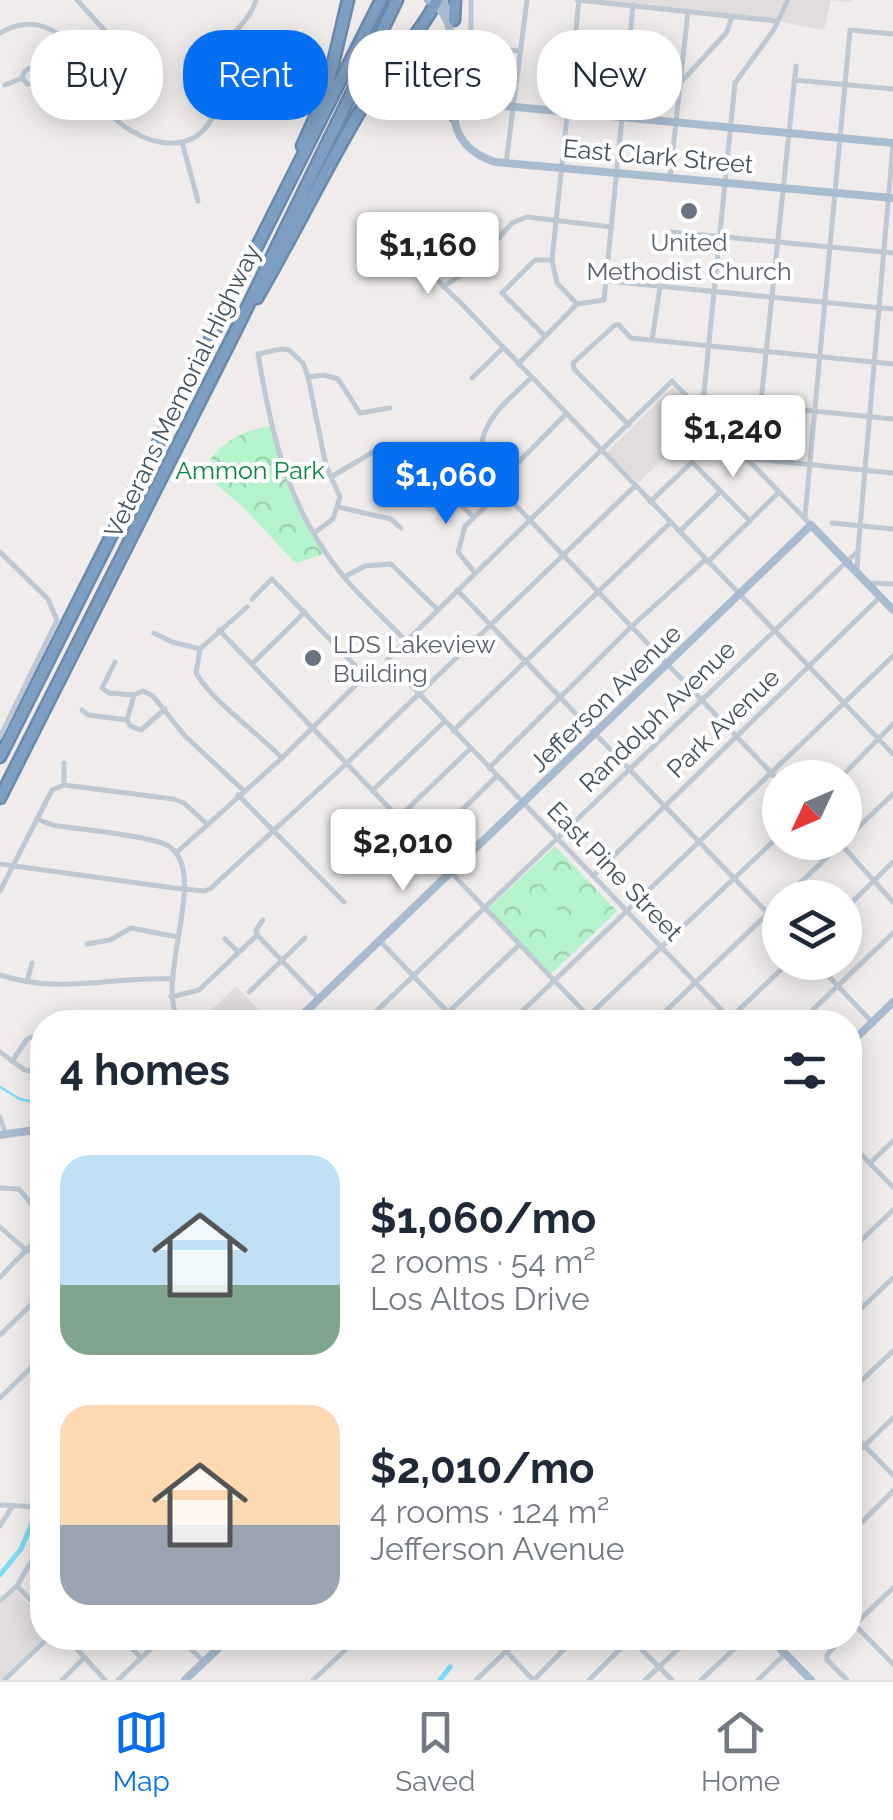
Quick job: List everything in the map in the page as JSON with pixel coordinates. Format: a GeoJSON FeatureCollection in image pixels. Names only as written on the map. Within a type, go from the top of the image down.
{"type":"FeatureCollection","features":[{"type":"Feature","properties":{"kind":"highway"},"geometry":{"type":"LineString","coordinates":[[210,339],[326,93],[348,0]]}},
{"type":"Feature","properties":{"kind":"highway","name":"Veterans Memorial Highway"},"geometry":{"type":"LineString","coordinates":[[0,757],[381,0]]}},
{"type":"Feature","properties":{"kind":"highway","name":"Veterans Memorial Highway"},"geometry":{"type":"LineString","coordinates":[[0,798],[397,0]]}},
{"type":"Feature","properties":{"kind":"highway"},"geometry":{"type":"LineString","coordinates":[[454,20],[455,0]]}},
{"type":"Feature","properties":{"kind":"highway"},"geometry":{"type":"LineString","coordinates":[[415,30],[436,1]]}},
{"type":"Feature","properties":{"kind":"highway"},"geometry":{"type":"LineString","coordinates":[[238,326],[293,235],[354,120]]}},
{"type":"Feature","properties":{"kind":"main road"},"geometry":{"type":"LineString","coordinates":[[436,1],[454,20],[455,30]]}},
{"type":"Feature","properties":{"kind":"main road"},"geometry":{"type":"LineString","coordinates":[[436,1],[450,30]]}},
{"type":"Feature","properties":{"kind":"main road","name":"East Clark Street"},"geometry":{"type":"LineString","coordinates":[[455,120],[457,132],[470,150],[482,158],[506,163],[891,198]]}},
{"type":"Feature","properties":{"kind":"main road"},"geometry":{"type":"LineString","coordinates":[[644,120],[893,144]]}},
{"type":"Feature","properties":{"kind":"main road"},"geometry":{"type":"LineString","coordinates":[[808,522],[893,610]]}},
{"type":"Feature","properties":{"kind":"main road","name":"Jefferson Avenue"},"geometry":{"type":"LineString","coordinates":[[308,1010],[740,596],[808,522]]}},
{"type":"Feature","properties":{"kind":"main road"},"geometry":{"type":"LineString","coordinates":[[862,1032],[893,1002]]}},
{"type":"Feature","properties":{"kind":"main road"},"geometry":{"type":"LineString","coordinates":[[3,1135],[30,1131]]}},
{"type":"Feature","properties":{"kind":"main road"},"geometry":{"type":"LineString","coordinates":[[185,1680],[216,1650]]}},
{"type":"Feature","properties":{"kind":"main road"},"geometry":{"type":"LineString","coordinates":[[782,1650],[808,1679]]}},
{"type":"Feature","properties":{"kind":"street"},"geometry":{"type":"LineString","coordinates":[[77,0],[103,30]]}},
{"type":"Feature","properties":{"kind":"street"},"geometry":{"type":"LineString","coordinates":[[118,120],[126,128],[162,142],[182,142],[198,135],[216,104],[217,59],[249,18],[256,0]]}},
{"type":"Feature","properties":{"kind":"street"},"geometry":{"type":"LineString","coordinates":[[470,0],[471,46],[521,52]]}},
{"type":"Feature","properties":{"kind":"street"},"geometry":{"type":"LineString","coordinates":[[517,76],[527,0]]}},
{"type":"Feature","properties":{"kind":"street"},"geometry":{"type":"LineString","coordinates":[[575,30],[578,0],[777,21]]}},
{"type":"Feature","properties":{"kind":"street"},"geometry":{"type":"LineString","coordinates":[[702,412],[734,91],[739,76],[767,41],[788,0]]}},
{"type":"Feature","properties":{"kind":"street"},"geometry":{"type":"LineString","coordinates":[[632,30],[634,5]]}},
{"type":"Feature","properties":{"kind":"street"},"geometry":{"type":"LineString","coordinates":[[682,65],[688,11]]}},
{"type":"Feature","properties":{"kind":"street"},"geometry":{"type":"LineString","coordinates":[[682,81],[727,32],[732,16]]}},
{"type":"Feature","properties":{"kind":"street"},"geometry":{"type":"LineString","coordinates":[[0,33],[9,27],[35,23],[55,30]]}},
{"type":"Feature","properties":{"kind":"street"},"geometry":{"type":"LineString","coordinates":[[808,522],[850,30],[893,34]]}},
{"type":"Feature","properties":{"kind":"street"},"geometry":{"type":"LineString","coordinates":[[753,461],[796,66]]}},
{"type":"Feature","properties":{"kind":"street"},"geometry":{"type":"LineString","coordinates":[[5,86],[22,78],[30,68]]}},
{"type":"Feature","properties":{"kind":"street"},"geometry":{"type":"LineString","coordinates":[[22,78],[30,84]]}},
{"type":"Feature","properties":{"kind":"street"},"geometry":{"type":"LineString","coordinates":[[794,80],[893,89]]}},
{"type":"Feature","properties":{"kind":"street"},"geometry":{"type":"LineString","coordinates":[[506,163],[511,120]]}},
{"type":"Feature","properties":{"kind":"street"},"geometry":{"type":"LineString","coordinates":[[566,120],[552,260],[557,283],[577,304]]}},
{"type":"Feature","properties":{"kind":"street"},"geometry":{"type":"LineString","coordinates":[[518,364],[577,304],[604,300],[623,120]]}},
{"type":"Feature","properties":{"kind":"street"},"geometry":{"type":"LineString","coordinates":[[670,177],[676,120]]}},
{"type":"Feature","properties":{"kind":"street"},"geometry":{"type":"LineString","coordinates":[[182,142],[198,201]]}},
{"type":"Feature","properties":{"kind":"street"},"geometry":{"type":"LineString","coordinates":[[857,573],[893,144]]}},
{"type":"Feature","properties":{"kind":"street"},"geometry":{"type":"LineString","coordinates":[[444,288],[473,267],[512,224],[527,217],[612,227]]}},
{"type":"Feature","properties":{"kind":"street"},"geometry":{"type":"LineString","coordinates":[[672,232],[893,253]]}},
{"type":"Feature","properties":{"kind":"street"},"geometry":{"type":"LineString","coordinates":[[545,336],[502,293],[535,260],[552,260]]}},
{"type":"Feature","properties":{"kind":"street"},"geometry":{"type":"LineString","coordinates":[[396,272],[410,265],[418,266],[458,300],[893,754]]}},
{"type":"Feature","properties":{"kind":"street"},"geometry":{"type":"LineString","coordinates":[[606,281],[893,308]]}},
{"type":"Feature","properties":{"kind":"street"},"geometry":{"type":"LineString","coordinates":[[652,340],[660,287]]}},
{"type":"Feature","properties":{"kind":"street"},"geometry":{"type":"LineString","coordinates":[[629,425],[573,363],[611,326],[620,325],[631,338],[893,364]]}},
{"type":"Feature","properties":{"kind":"street"},"geometry":{"type":"LineString","coordinates":[[314,533],[334,518],[340,496],[326,466],[308,377],[296,354],[281,348],[258,354],[276,449],[292,494],[314,533],[344,577],[405,640],[672,381],[808,522]]}},
{"type":"Feature","properties":{"kind":"street"},"geometry":{"type":"LineString","coordinates":[[472,378],[503,348]]}},
{"type":"Feature","properties":{"kind":"street"},"geometry":{"type":"LineString","coordinates":[[308,377],[332,375],[338,379],[360,413],[390,408]]}},
{"type":"Feature","properties":{"kind":"street"},"geometry":{"type":"LineString","coordinates":[[531,378],[488,420],[480,466],[762,763]]}},
{"type":"Feature","properties":{"kind":"street"},"geometry":{"type":"LineString","coordinates":[[705,400],[893,419]]}},
{"type":"Feature","properties":{"kind":"street"},"geometry":{"type":"LineString","coordinates":[[496,484],[566,414]]}},
{"type":"Feature","properties":{"kind":"street"},"geometry":{"type":"LineString","coordinates":[[331,478],[378,449]]}},
{"type":"Feature","properties":{"kind":"street"},"geometry":{"type":"LineString","coordinates":[[753,461],[893,473]]}},
{"type":"Feature","properties":{"kind":"street"},"geometry":{"type":"LineString","coordinates":[[650,502],[692,462],[750,521]]}},
{"type":"Feature","properties":{"kind":"street"},"geometry":{"type":"LineString","coordinates":[[413,466],[430,472],[474,518]]}},
{"type":"Feature","properties":{"kind":"street"},"geometry":{"type":"LineString","coordinates":[[0,864],[204,891],[217,884],[635,486]]}},
{"type":"Feature","properties":{"kind":"street"},"geometry":{"type":"LineString","coordinates":[[474,573],[460,557],[462,531],[502,491]]}},
{"type":"Feature","properties":{"kind":"street"},"geometry":{"type":"LineString","coordinates":[[679,532],[720,492]]}},
{"type":"Feature","properties":{"kind":"street"},"geometry":{"type":"LineString","coordinates":[[489,768],[631,627],[779,492]]}},
{"type":"Feature","properties":{"kind":"street"},"geometry":{"type":"LineString","coordinates":[[338,507],[391,518],[401,528]]}},
{"type":"Feature","properties":{"kind":"street"},"geometry":{"type":"LineString","coordinates":[[453,731],[670,523]]}},
{"type":"Feature","properties":{"kind":"street"},"geometry":{"type":"LineString","coordinates":[[832,523],[893,529]]}},
{"type":"Feature","properties":{"kind":"street","name":"Randolph Avenue"},"geometry":{"type":"LineString","coordinates":[[378,1010],[858,550]]}},
{"type":"Feature","properties":{"kind":"street"},"geometry":{"type":"LineString","coordinates":[[0,552],[48,599],[57,620],[0,737]]}},
{"type":"Feature","properties":{"kind":"street"},"geometry":{"type":"LineString","coordinates":[[344,577],[365,566],[391,564],[437,609]]}},
{"type":"Feature","properties":{"kind":"street"},"geometry":{"type":"LineString","coordinates":[[176,853],[282,758],[365,676],[272,578],[252,599]]}},
{"type":"Feature","properties":{"kind":"street"},"geometry":{"type":"LineString","coordinates":[[870,586],[873,582],[893,584]]}},
{"type":"Feature","properties":{"kind":"street"},"geometry":{"type":"LineString","coordinates":[[457,590],[762,908]]}},
{"type":"Feature","properties":{"kind":"street","name":"Park Avenue"},"geometry":{"type":"LineString","coordinates":[[592,876],[880,597]]}},
{"type":"Feature","properties":{"kind":"street"},"geometry":{"type":"LineString","coordinates":[[248,606],[200,649],[196,665],[200,680],[282,758]]}},
{"type":"Feature","properties":{"kind":"street"},"geometry":{"type":"LineString","coordinates":[[252,664],[305,612]]}},
{"type":"Feature","properties":{"kind":"street"},"geometry":{"type":"LineString","coordinates":[[219,630],[582,1010]]}},
{"type":"Feature","properties":{"kind":"street"},"geometry":{"type":"LineString","coordinates":[[154,633],[200,649]]}},
{"type":"Feature","properties":{"kind":"street","name":"East Pine Street"},"geometry":{"type":"LineString","coordinates":[[405,640],[387,660],[720,1010]]}},
{"type":"Feature","properties":{"kind":"street"},"geometry":{"type":"LineString","coordinates":[[786,760],[893,656]]}},
{"type":"Feature","properties":{"kind":"street"},"geometry":{"type":"LineString","coordinates":[[115,662],[102,688],[108,693],[148,692],[344,902]]}},
{"type":"Feature","properties":{"kind":"street"},"geometry":{"type":"LineString","coordinates":[[127,720],[134,695]]}},
{"type":"Feature","properties":{"kind":"street"},"geometry":{"type":"LineString","coordinates":[[82,710],[88,715],[127,720],[134,730],[140,730],[166,709]]}},
{"type":"Feature","properties":{"kind":"street"},"geometry":{"type":"LineString","coordinates":[[372,792],[444,722]]}},
{"type":"Feature","properties":{"kind":"street"},"geometry":{"type":"LineString","coordinates":[[858,760],[893,724]]}},
{"type":"Feature","properties":{"kind":"street"},"geometry":{"type":"LineString","coordinates":[[335,858],[358,838],[367,844],[382,842],[470,748]]}},
{"type":"Feature","properties":{"kind":"street"},"geometry":{"type":"LineString","coordinates":[[64,763],[64,784]]}},
{"type":"Feature","properties":{"kind":"street"},"geometry":{"type":"LineString","coordinates":[[425,846],[497,776]]}},
{"type":"Feature","properties":{"kind":"street"},"geometry":{"type":"LineString","coordinates":[[523,1010],[762,783]]}},
{"type":"Feature","properties":{"kind":"street"},"geometry":{"type":"LineString","coordinates":[[0,890],[52,790],[64,784],[184,803],[207,824]]}},
{"type":"Feature","properties":{"kind":"street"},"geometry":{"type":"LineString","coordinates":[[862,823],[893,794]]}},
{"type":"Feature","properties":{"kind":"street"},"geometry":{"type":"LineString","coordinates":[[36,818],[52,825],[162,843],[176,853],[183,863],[184,888],[171,997],[175,1010]]}},
{"type":"Feature","properties":{"kind":"street"},"geometry":{"type":"LineString","coordinates":[[601,1010],[762,852]]}},
{"type":"Feature","properties":{"kind":"street"},"geometry":{"type":"LineString","coordinates":[[803,880],[823,860]]}},
{"type":"Feature","properties":{"kind":"street"},"geometry":{"type":"LineString","coordinates":[[857,860],[893,902]]}},
{"type":"Feature","properties":{"kind":"street"},"geometry":{"type":"LineString","coordinates":[[862,892],[893,862]]}},
{"type":"Feature","properties":{"kind":"street"},"geometry":{"type":"LineString","coordinates":[[171,997],[200,990],[257,935],[263,920]]}},
{"type":"Feature","properties":{"kind":"street"},"geometry":{"type":"LineString","coordinates":[[667,1010],[762,920]]}},
{"type":"Feature","properties":{"kind":"street"},"geometry":{"type":"LineString","coordinates":[[87,944],[110,940],[131,928],[178,937]]}},
{"type":"Feature","properties":{"kind":"street"},"geometry":{"type":"LineString","coordinates":[[813,1010],[893,933]]}},
{"type":"Feature","properties":{"kind":"street"},"geometry":{"type":"LineString","coordinates":[[257,935],[319,1000]]}},
{"type":"Feature","properties":{"kind":"street"},"geometry":{"type":"LineString","coordinates":[[249,992],[305,938]]}},
{"type":"Feature","properties":{"kind":"street"},"geometry":{"type":"LineString","coordinates":[[225,940],[238,952]]}},
{"type":"Feature","properties":{"kind":"street"},"geometry":{"type":"LineString","coordinates":[[380,942],[445,1010]]}},
{"type":"Feature","properties":{"kind":"street"},"geometry":{"type":"LineString","coordinates":[[451,1010],[519,945]]}},
{"type":"Feature","properties":{"kind":"street"},"geometry":{"type":"LineString","coordinates":[[27,982],[32,964]]}},
{"type":"Feature","properties":{"kind":"street"},"geometry":{"type":"LineString","coordinates":[[0,975],[70,986],[173,979]]}},
{"type":"Feature","properties":{"kind":"street"},"geometry":{"type":"LineString","coordinates":[[741,1010],[771,980]]}},
{"type":"Feature","properties":{"kind":"street"},"geometry":{"type":"LineString","coordinates":[[832,980],[861,1010]]}},
{"type":"Feature","properties":{"kind":"street"},"geometry":{"type":"LineString","coordinates":[[862,1011],[872,1022]]}},
{"type":"Feature","properties":{"kind":"street"},"geometry":{"type":"LineString","coordinates":[[13,1060],[30,1038]]}},
{"type":"Feature","properties":{"kind":"street"},"geometry":{"type":"LineString","coordinates":[[0,1052],[30,1072]]}},
{"type":"Feature","properties":{"kind":"street"},"geometry":{"type":"LineString","coordinates":[[0,1117],[3,1135]]}},
{"type":"Feature","properties":{"kind":"street"},"geometry":{"type":"LineString","coordinates":[[870,1163],[893,1140]]}},
{"type":"Feature","properties":{"kind":"street"},"geometry":{"type":"LineString","coordinates":[[862,1155],[893,1187]]}},
{"type":"Feature","properties":{"kind":"street"},"geometry":{"type":"LineString","coordinates":[[0,1188],[19,1189],[30,1202]]}},
{"type":"Feature","properties":{"kind":"street"},"geometry":{"type":"LineString","coordinates":[[862,1240],[893,1210]]}},
{"type":"Feature","properties":{"kind":"street"},"geometry":{"type":"LineString","coordinates":[[0,1227],[27,1251]]}},
{"type":"Feature","properties":{"kind":"street"},"geometry":{"type":"LineString","coordinates":[[0,1277],[30,1248]]}},
{"type":"Feature","properties":{"kind":"street"},"geometry":{"type":"LineString","coordinates":[[862,1308],[893,1278]]}},
{"type":"Feature","properties":{"kind":"street"},"geometry":{"type":"LineString","coordinates":[[0,1334],[30,1305]]}},
{"type":"Feature","properties":{"kind":"street"},"geometry":{"type":"LineString","coordinates":[[862,1381],[893,1351]]}},
{"type":"Feature","properties":{"kind":"street"},"geometry":{"type":"LineString","coordinates":[[0,1398],[30,1369]]}},
{"type":"Feature","properties":{"kind":"street"},"geometry":{"type":"LineString","coordinates":[[893,1418],[864,1446],[893,1475]]}},
{"type":"Feature","properties":{"kind":"street"},"geometry":{"type":"LineString","coordinates":[[862,1522],[893,1491]]}},
{"type":"Feature","properties":{"kind":"street"},"geometry":{"type":"LineString","coordinates":[[0,1505],[30,1507]]}},
{"type":"Feature","properties":{"kind":"street"},"geometry":{"type":"LineString","coordinates":[[0,1526],[12,1507]]}},
{"type":"Feature","properties":{"kind":"street"},"geometry":{"type":"LineString","coordinates":[[0,1601],[16,1586],[30,1563]]}},
{"type":"Feature","properties":{"kind":"street"},"geometry":{"type":"LineString","coordinates":[[16,1586],[30,1599]]}},
{"type":"Feature","properties":{"kind":"street"},"geometry":{"type":"LineString","coordinates":[[862,1617],[893,1588]]}},
{"type":"Feature","properties":{"kind":"street"},"geometry":{"type":"LineString","coordinates":[[886,1594],[893,1601]]}},
{"type":"Feature","properties":{"kind":"street"},"geometry":{"type":"LineString","coordinates":[[862,1636],[893,1664]]}},
{"type":"Feature","properties":{"kind":"street"},"geometry":{"type":"LineString","coordinates":[[4,1680],[35,1650]]}},
{"type":"Feature","properties":{"kind":"street"},"geometry":{"type":"LineString","coordinates":[[78,1650],[105,1680]]}},
{"type":"Feature","properties":{"kind":"street"},"geometry":{"type":"LineString","coordinates":[[133,1650],[141,1658]]}},
{"type":"Feature","properties":{"kind":"street"},"geometry":{"type":"LineString","coordinates":[[118,1680],[149,1650]]}},
{"type":"Feature","properties":{"kind":"street"},"geometry":{"type":"LineString","coordinates":[[192,1650],[204,1662]]}},
{"type":"Feature","properties":{"kind":"street"},"geometry":{"type":"LineString","coordinates":[[312,1680],[345,1650]]}},
{"type":"Feature","properties":{"kind":"street"},"geometry":{"type":"LineString","coordinates":[[476,1680],[506,1651],[534,1680],[564,1650]]}},
{"type":"Feature","properties":{"kind":"street"},"geometry":{"type":"LineString","coordinates":[[589,1680],[618,1650]]}},
{"type":"Feature","properties":{"kind":"street"},"geometry":{"type":"LineString","coordinates":[[642,1650],[672,1680]]}},
{"type":"Feature","properties":{"kind":"street"},"geometry":{"type":"LineString","coordinates":[[646,1680],[677,1650]]}},
{"type":"Feature","properties":{"kind":"street"},"geometry":{"type":"LineString","coordinates":[[700,1680],[733,1650]]}},
{"type":"Feature","properties":{"kind":"street"},"geometry":{"type":"LineString","coordinates":[[831,1650],[826,1655],[828,1660],[846,1680]]}},
{"type":"Feature","properties":{"kind":"street"},"geometry":{"type":"LineString","coordinates":[[758,1680],[786,1654]]}},
{"type":"Feature","properties":{"kind":"street"},"geometry":{"type":"LineString","coordinates":[[62,1680],[85,1657]]}},
{"type":"Feature","properties":{"kind":"shaded area"},"geometry":{"type":"Polygon","coordinates":[[[577,0],[831,0],[824,30],[777,21],[577,0]]]}},
{"type":"Feature","properties":{"kind":"shaded area"},"geometry":{"type":"Polygon","coordinates":[[[673,387],[705,420],[638,483],[607,452],[673,387]]]}},
{"type":"Feature","properties":{"kind":"shaded area"},"geometry":{"type":"Polygon","coordinates":[[[236,986],[259,1010],[211,1010],[236,986]]]}},
{"type":"Feature","properties":{"kind":"shaded area"},"geometry":{"type":"Polygon","coordinates":[[[16,1591],[30,1606],[31,1650],[0,1680],[0,1605],[16,1591]]]}},
{"type":"Feature","properties":{"kind":"green space","name":"Ammon Park"},"geometry":{"type":"Polygon","coordinates":[[[271,426],[293,494],[327,553],[299,562],[294,562],[243,507],[205,475],[221,447],[250,431],[271,426]]]}},
{"type":"Feature","properties":{"kind":"green space"},"geometry":{"type":"Polygon","coordinates":[[[555,846],[617,911],[550,975],[488,909],[555,846]]]}},
{"type":"Feature","properties":{"kind":"green space"},"geometry":{"type":"Polygon","coordinates":[[[539,885],[552,898],[552,910],[563,910],[576,923],[557,941],[520,905],[539,885]]]}},
{"type":"Feature","properties":{"kind":"waterway"},"geometry":{"type":"LineString","coordinates":[[0,1087],[30,1101]]}},
{"type":"Feature","properties":{"kind":"waterway"},"geometry":{"type":"LineString","coordinates":[[0,1575],[21,1549],[30,1528]]}},
{"type":"Feature","properties":{"kind":"waterway"},"geometry":{"type":"LineString","coordinates":[[440,1680],[450,1667]]}},
{"type":"Feature","properties":{"kind":"place","name":"United Methodist Church"},"geometry":{"type":"Point","coordinates":[689,211]}},
{"type":"Feature","properties":{"kind":"place","name":"LDS Lakeview Building"},"geometry":{"type":"Point","coordinates":[313,658]}}]}
